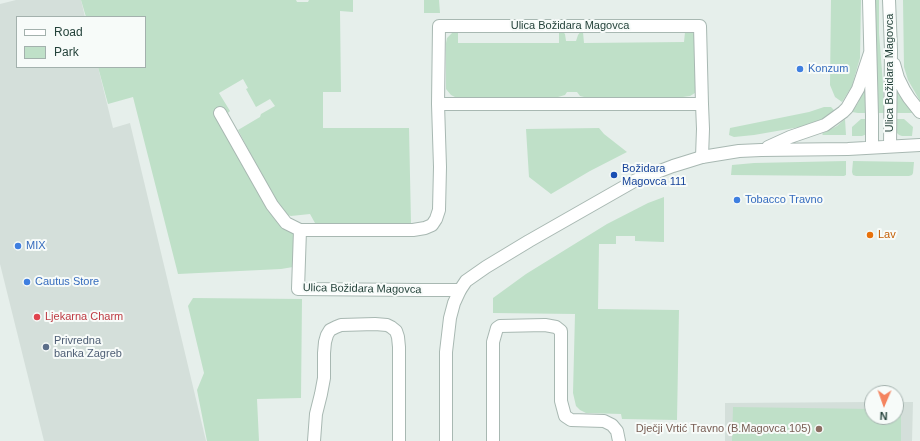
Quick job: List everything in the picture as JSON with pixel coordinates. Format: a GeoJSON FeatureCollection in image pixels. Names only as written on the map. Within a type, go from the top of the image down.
{"type":"FeatureCollection","features":[{"type":"Feature","properties":{"kind":"street","name":"Ulica Božidara Magovca"},"geometry":{"type":"LineString","coordinates":[[869,0],[872,147]]}},
{"type":"Feature","properties":{"kind":"street","name":"Ulica Božidara Magovca"},"geometry":{"type":"LineString","coordinates":[[889,0],[891,50],[890,146]]}},
{"type":"Feature","properties":{"kind":"street","name":"Ulica Božidara Magovca"},"geometry":{"type":"LineString","coordinates":[[460,290],[298,289],[300,230],[413,230],[432,225],[436,218],[439,210],[440,167],[438,104],[439,26],[700,26],[703,129],[702,158]]}},
{"type":"Feature","properties":{"kind":"street"},"geometry":{"type":"LineString","coordinates":[[891,50],[898,78],[909,98],[920,112]]}},
{"type":"Feature","properties":{"kind":"street"},"geometry":{"type":"LineString","coordinates":[[761,150],[790,137],[825,125],[843,112],[858,89],[870,53]]}},
{"type":"Feature","properties":{"kind":"street"},"geometry":{"type":"LineString","coordinates":[[438,104],[702,104]]}},
{"type":"Feature","properties":{"kind":"street"},"geometry":{"type":"LineString","coordinates":[[220,113],[272,205],[286,223],[300,230]]}},
{"type":"Feature","properties":{"kind":"street","name":"Ulica Božidara Magovca"},"geometry":{"type":"LineString","coordinates":[[446,441],[446,360],[447,336],[450,318],[454,303],[466,281],[486,267],[528,241],[636,180],[673,166],[702,158],[739,151],[843,149],[920,145]]}},
{"type":"Feature","properties":{"kind":"street"},"geometry":{"type":"LineString","coordinates":[[314,441],[316,414],[324,378],[324,353],[327,335],[330,330],[341,325],[383,324],[391,327],[396,332],[398,337],[399,441]]}},
{"type":"Feature","properties":{"kind":"street"},"geometry":{"type":"LineString","coordinates":[[493,441],[493,342],[497,328],[500,326],[545,325],[561,331],[561,401],[565,416],[571,420],[604,421],[618,430],[619,441]]}},
{"type":"Feature","properties":{"kind":"shaded area"},"geometry":{"type":"Polygon","coordinates":[[[16,0],[81,0],[85,16],[16,16],[16,68],[98,68],[113,128],[130,123],[206,441],[44,441],[0,264],[0,4],[16,0]]]}},
{"type":"Feature","properties":{"kind":"shaded area","name":"Dječji Vrtić Travno (B.Magovca 105)"},"geometry":{"type":"Polygon","coordinates":[[[864,402],[864,425],[904,425],[904,402],[913,402],[912,441],[725,441],[725,403],[864,402]]]}},
{"type":"Feature","properties":{"kind":"green space"},"geometry":{"type":"Polygon","coordinates":[[[81,0],[296,0],[297,2],[308,2],[309,0],[353,0],[353,12],[340,11],[341,92],[323,92],[323,128],[409,128],[411,223],[322,224],[315,223],[310,214],[291,216],[284,214],[276,202],[238,130],[275,106],[270,99],[256,107],[246,89],[248,88],[243,79],[219,93],[230,111],[228,113],[225,109],[216,114],[285,228],[294,234],[293,267],[281,269],[178,274],[133,97],[108,104],[98,68],[146,68],[146,16],[86,16],[81,0]]]}},
{"type":"Feature","properties":{"kind":"green space"},"geometry":{"type":"Polygon","coordinates":[[[424,0],[439,0],[440,13],[424,13],[424,0]]]}},
{"type":"Feature","properties":{"kind":"green space"},"geometry":{"type":"Polygon","coordinates":[[[831,0],[861,0],[860,58],[852,86],[842,102],[835,97],[830,85],[831,0]]]}},
{"type":"Feature","properties":{"kind":"green space"},"geometry":{"type":"Polygon","coordinates":[[[875,0],[879,0],[879,33],[884,113],[877,113],[875,0]]]}},
{"type":"Feature","properties":{"kind":"green space"},"geometry":{"type":"Polygon","coordinates":[[[903,0],[920,0],[920,101],[908,80],[904,67],[903,0]]]}},
{"type":"Feature","properties":{"kind":"green space"},"geometry":{"type":"Polygon","coordinates":[[[581,31],[583,32],[584,43],[684,42],[685,32],[692,32],[695,35],[697,89],[695,93],[690,96],[683,97],[584,97],[580,96],[577,92],[567,92],[565,95],[558,97],[457,98],[451,95],[446,89],[446,43],[447,38],[453,32],[458,33],[458,43],[559,43],[560,32],[565,34],[566,41],[576,41],[581,31]]]}},
{"type":"Feature","properties":{"kind":"green space"},"geometry":{"type":"Polygon","coordinates":[[[897,85],[915,111],[912,113],[897,113],[897,85]]]}},
{"type":"Feature","properties":{"kind":"green space"},"geometry":{"type":"Polygon","coordinates":[[[866,87],[867,113],[852,112],[858,103],[866,87]]]}},
{"type":"Feature","properties":{"kind":"green space"},"geometry":{"type":"Polygon","coordinates":[[[824,107],[831,107],[836,112],[822,121],[800,127],[754,135],[734,137],[729,135],[730,128],[809,112],[824,107]]]}},
{"type":"Feature","properties":{"kind":"green space"},"geometry":{"type":"Polygon","coordinates":[[[845,119],[846,135],[822,134],[837,126],[845,119]]]}},
{"type":"Feature","properties":{"kind":"green space"},"geometry":{"type":"Polygon","coordinates":[[[861,119],[868,119],[867,134],[862,136],[852,136],[852,127],[861,119]]]}},
{"type":"Feature","properties":{"kind":"green space"},"geometry":{"type":"Polygon","coordinates":[[[896,119],[904,119],[913,127],[912,136],[902,136],[897,133],[896,119]]]}},
{"type":"Feature","properties":{"kind":"green space"},"geometry":{"type":"Polygon","coordinates":[[[599,128],[604,134],[627,152],[590,171],[551,194],[529,177],[526,129],[599,128]]]}},
{"type":"Feature","properties":{"kind":"green space"},"geometry":{"type":"Polygon","coordinates":[[[846,161],[846,175],[844,176],[731,175],[732,165],[754,163],[846,161]]]}},
{"type":"Feature","properties":{"kind":"green space"},"geometry":{"type":"Polygon","coordinates":[[[853,161],[914,162],[913,173],[909,176],[856,176],[853,175],[852,172],[853,161]]]}},
{"type":"Feature","properties":{"kind":"green space"},"geometry":{"type":"Polygon","coordinates":[[[664,197],[664,242],[635,241],[635,236],[616,236],[616,244],[599,244],[598,309],[679,310],[677,420],[622,419],[621,414],[586,413],[576,406],[573,393],[575,314],[493,313],[493,298],[526,274],[607,224],[648,203],[664,197]]]}},
{"type":"Feature","properties":{"kind":"green space"},"geometry":{"type":"Polygon","coordinates":[[[193,298],[302,299],[301,398],[257,399],[259,441],[207,441],[197,390],[204,373],[188,306],[193,298]]]}},
{"type":"Feature","properties":{"kind":"green space","name":"Dječji Vrtić Travno (B.Magovca 105)"},"geometry":{"type":"Polygon","coordinates":[[[733,407],[864,409],[864,425],[901,425],[901,441],[732,441],[733,407]]]}},
{"type":"Feature","properties":{"kind":"place","name":"Konzum"},"geometry":{"type":"Point","coordinates":[800,69]}},
{"type":"Feature","properties":{"kind":"place","name":"Božidara Magovca 111"},"geometry":{"type":"Point","coordinates":[614,175]}},
{"type":"Feature","properties":{"kind":"place","name":"Tobacco Travno"},"geometry":{"type":"Point","coordinates":[737,200]}},
{"type":"Feature","properties":{"kind":"place","name":"Lav"},"geometry":{"type":"Point","coordinates":[870,235]}},
{"type":"Feature","properties":{"kind":"place","name":"MIX"},"geometry":{"type":"Point","coordinates":[18,246]}},
{"type":"Feature","properties":{"kind":"place","name":"Cautus Store"},"geometry":{"type":"Point","coordinates":[27,282]}},
{"type":"Feature","properties":{"kind":"place","name":"Ljekarna Charm"},"geometry":{"type":"Point","coordinates":[37,317]}},
{"type":"Feature","properties":{"kind":"place","name":"Privredna banka Zagreb"},"geometry":{"type":"Point","coordinates":[46,347]}},
{"type":"Feature","properties":{"kind":"place","name":"Dječji Vrtić Travno (B.Magovca 105)"},"geometry":{"type":"Point","coordinates":[819,429]}}]}
